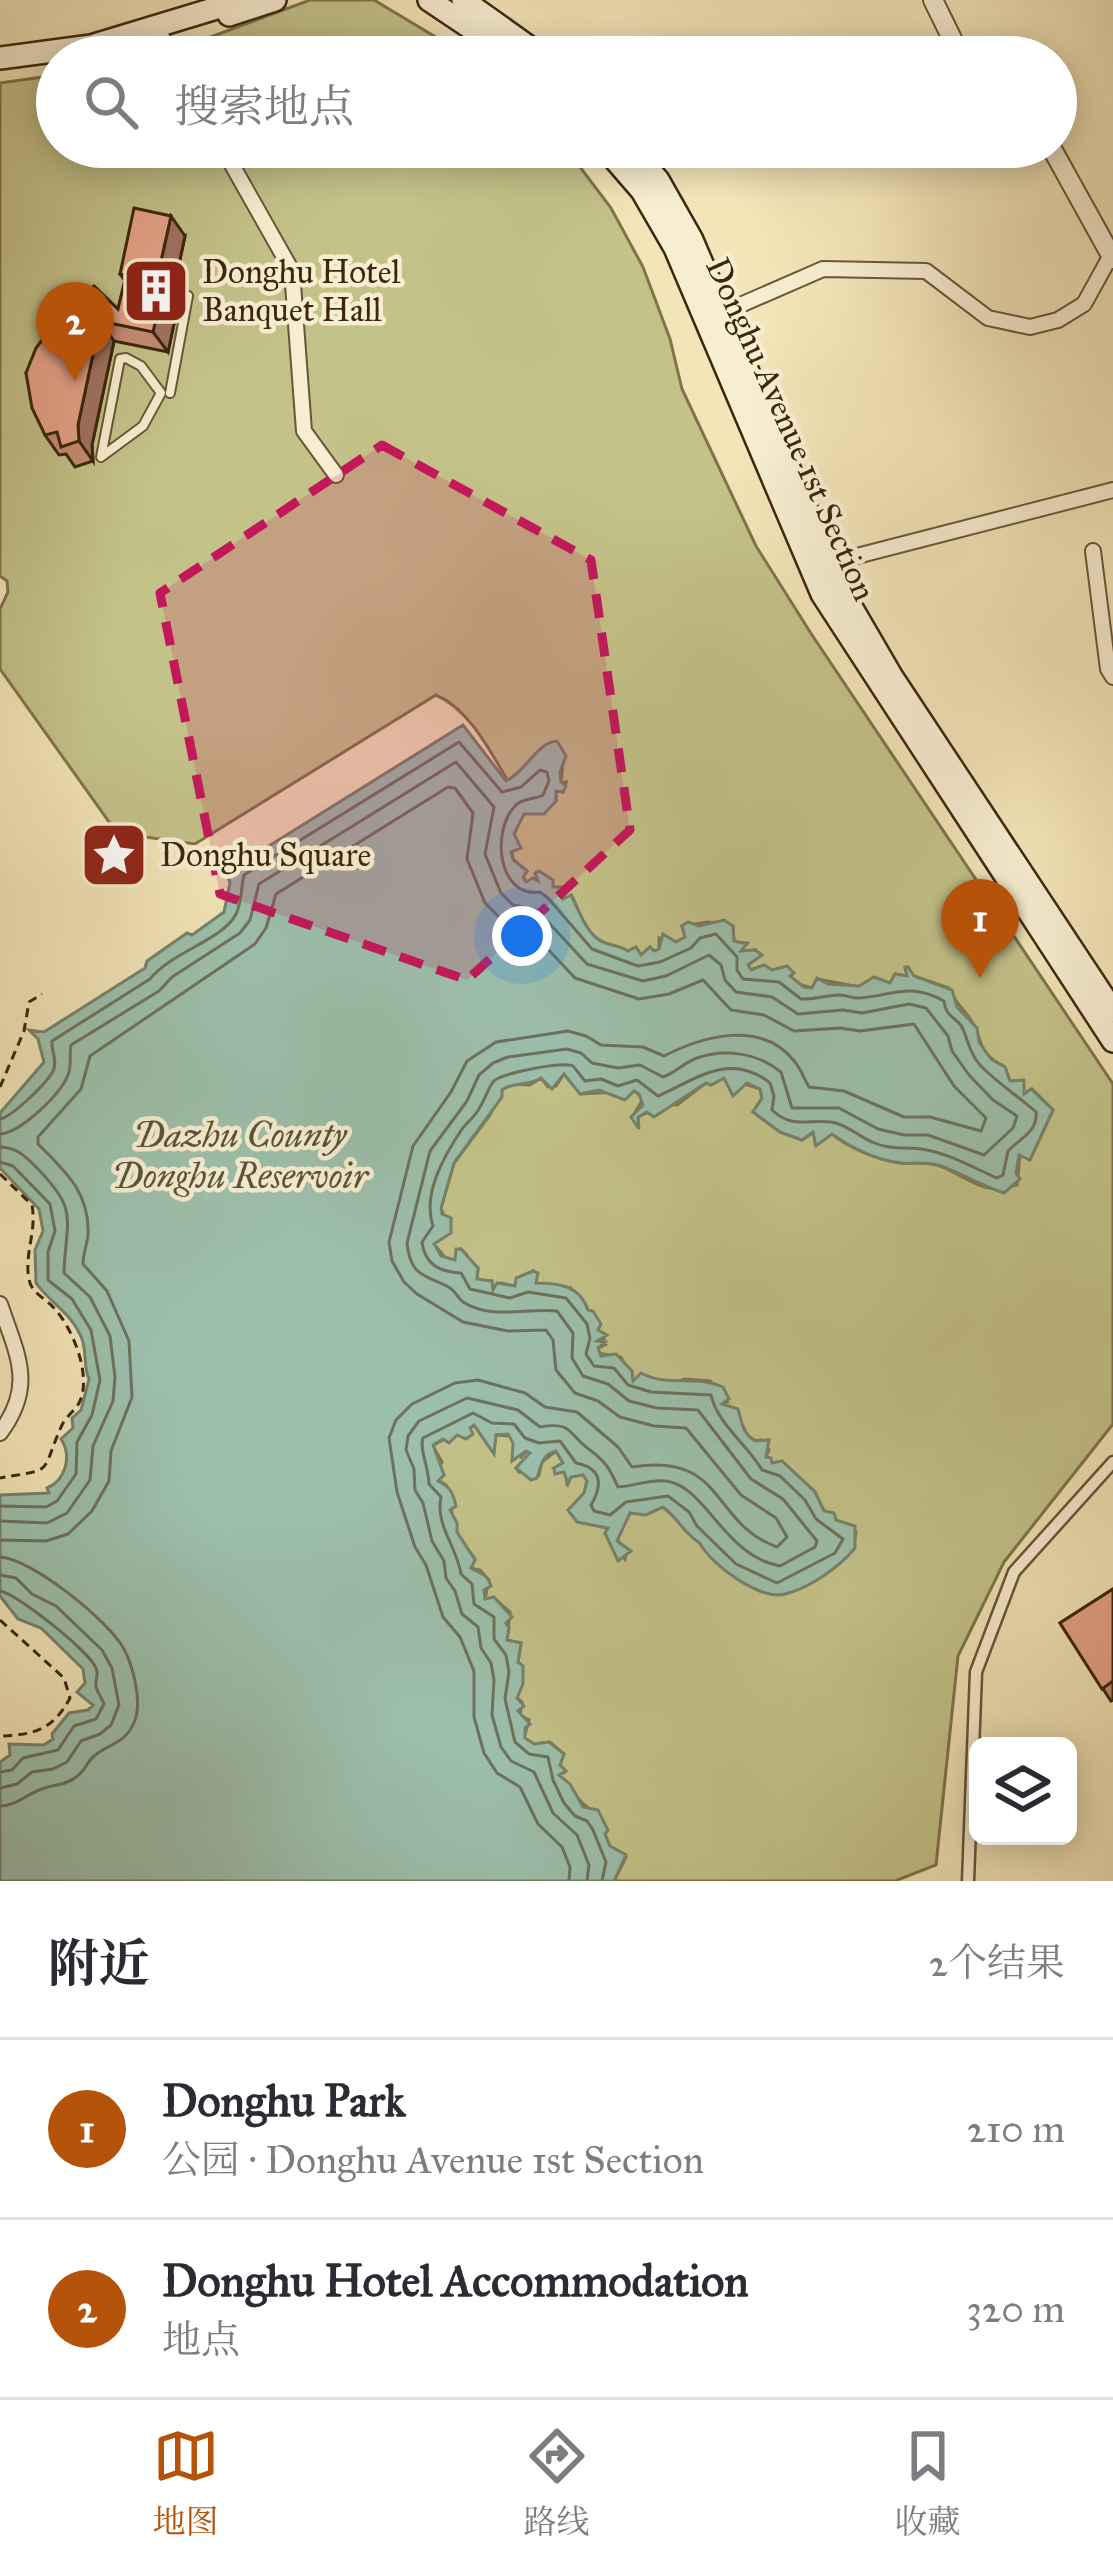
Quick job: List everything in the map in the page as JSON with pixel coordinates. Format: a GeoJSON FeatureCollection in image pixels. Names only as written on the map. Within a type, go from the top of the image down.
{"type":"FeatureCollection","features":[{"type":"Feature","properties":{"kind":"main road"},"geometry":{"type":"LineString","coordinates":[[146,36],[242,0]]}},
{"type":"Feature","properties":{"kind":"main road"},"geometry":{"type":"LineString","coordinates":[[136,36],[275,0]]}},
{"type":"Feature","properties":{"kind":"main road"},"geometry":{"type":"LineString","coordinates":[[429,0],[483,36]]}},
{"type":"Feature","properties":{"kind":"main road"},"geometry":{"type":"LineString","coordinates":[[463,0],[514,36]]}},
{"type":"Feature","properties":{"kind":"main road"},"geometry":{"type":"LineString","coordinates":[[0,58],[36,55]]}},
{"type":"Feature","properties":{"kind":"main road"},"geometry":{"type":"LineString","coordinates":[[0,69],[36,65]]}},
{"type":"Feature","properties":{"kind":"main road","name":"Donghu Avenue 1st Section"},"geometry":{"type":"LineString","coordinates":[[622,168],[642,191],[675,248],[820,566],[1113,1011]]}},
{"type":"Feature","properties":{"kind":"main road","name":"Donghu Avenue 1st Section"},"geometry":{"type":"LineString","coordinates":[[647,168],[692,240],[722,313],[820,566],[822,594],[1113,1041]]}},
{"type":"Feature","properties":{"kind":"street"},"geometry":{"type":"LineString","coordinates":[[933,0],[951,36]]}},
{"type":"Feature","properties":{"kind":"street"},"geometry":{"type":"LineString","coordinates":[[159,31],[162,36]]}},
{"type":"Feature","properties":{"kind":"street"},"geometry":{"type":"LineString","coordinates":[[234,168],[292,271],[304,431],[337,475]]}},
{"type":"Feature","properties":{"kind":"street"},"geometry":{"type":"LineString","coordinates":[[722,313],[823,269],[926,271],[988,318],[1030,327],[1058,320],[1084,304],[1112,258],[1063,168]]}},
{"type":"Feature","properties":{"kind":"street"},"geometry":{"type":"LineString","coordinates":[[820,566],[1113,490]]}},
{"type":"Feature","properties":{"kind":"street"},"geometry":{"type":"LineString","coordinates":[[1093,551],[1108,670],[1113,677]]}},
{"type":"Feature","properties":{"kind":"street"},"geometry":{"type":"LineString","coordinates":[[0,1304],[22,1369],[17,1404],[0,1433]]}},
{"type":"Feature","properties":{"kind":"street"},"geometry":{"type":"LineString","coordinates":[[968,1881],[976,1672],[1014,1572],[1113,1462]]}},
{"type":"Feature","properties":{"kind":"lane"},"geometry":{"type":"LineString","coordinates":[[165,393],[136,362],[120,358],[101,457],[143,426],[165,393],[188,296]]}},
{"type":"Feature","properties":{"kind":"path"},"geometry":{"type":"LineString","coordinates":[[0,1088],[29,1002],[42,994]]}},
{"type":"Feature","properties":{"kind":"path"},"geometry":{"type":"LineString","coordinates":[[0,1174],[32,1205],[34,1239],[28,1280],[69,1330],[82,1367],[82,1399],[63,1422],[47,1468],[35,1475],[0,1478]]}},
{"type":"Feature","properties":{"kind":"path"},"geometry":{"type":"LineString","coordinates":[[0,1620],[64,1678],[70,1698],[37,1734],[0,1736]]}},
{"type":"Feature","properties":{"kind":"highlighted area"},"geometry":{"type":"Polygon","coordinates":[[[382,445],[591,560],[630,830],[467,980],[220,894],[160,593],[382,445]]]}},
{"type":"Feature","properties":{"kind":"shaded area"},"geometry":{"type":"Polygon","coordinates":[[[310,0],[374,0],[434,36],[213,36],[310,0]]]}},
{"type":"Feature","properties":{"kind":"shaded area"},"geometry":{"type":"Polygon","coordinates":[[[36,78],[36,168],[581,168],[611,208],[643,267],[670,339],[682,389],[756,546],[1113,1084],[1113,1424],[1004,1562],[958,1656],[936,1865],[895,1881],[614,1881],[626,1857],[609,1846],[598,1814],[558,1775],[565,1772],[560,1764],[564,1754],[550,1742],[534,1744],[524,1738],[529,1720],[520,1715],[522,1702],[517,1698],[523,1672],[518,1663],[521,1643],[507,1640],[510,1612],[494,1598],[485,1599],[489,1580],[480,1570],[470,1568],[475,1559],[456,1532],[446,1485],[438,1480],[444,1475],[442,1462],[433,1446],[474,1425],[493,1452],[496,1435],[510,1436],[521,1457],[530,1453],[516,1468],[539,1475],[542,1462],[556,1451],[563,1463],[554,1468],[566,1474],[567,1483],[583,1474],[587,1481],[584,1493],[569,1510],[577,1522],[608,1528],[605,1534],[625,1559],[617,1539],[630,1513],[648,1514],[663,1507],[728,1570],[785,1594],[839,1563],[856,1532],[824,1511],[815,1492],[782,1461],[772,1463],[766,1457],[769,1450],[761,1440],[748,1436],[734,1409],[721,1403],[727,1402],[710,1381],[633,1381],[621,1357],[598,1353],[605,1345],[597,1341],[604,1339],[571,1288],[536,1283],[533,1271],[517,1278],[515,1286],[501,1283],[494,1290],[492,1281],[477,1280],[478,1268],[463,1257],[466,1254],[461,1249],[455,1261],[447,1260],[434,1244],[449,1228],[441,1208],[454,1163],[490,1115],[502,1090],[511,1084],[530,1085],[541,1078],[548,1087],[556,1086],[564,1074],[581,1094],[635,1091],[643,1099],[634,1114],[638,1123],[638,1117],[677,1105],[706,1083],[724,1077],[760,1089],[762,1098],[753,1112],[780,1132],[802,1140],[814,1132],[815,1143],[832,1134],[873,1156],[937,1165],[992,1188],[1017,1185],[1020,1154],[1030,1159],[1053,1110],[1032,1089],[1024,1094],[1019,1081],[1010,1081],[1005,1067],[984,1051],[975,1027],[949,988],[914,976],[908,967],[907,976],[895,974],[891,983],[877,980],[859,987],[817,979],[812,988],[798,984],[780,968],[772,971],[764,965],[751,970],[748,965],[755,950],[741,951],[747,943],[734,942],[733,926],[708,922],[682,926],[685,937],[676,942],[659,938],[659,949],[654,952],[650,947],[641,955],[636,947],[628,951],[595,937],[572,896],[564,901],[565,891],[553,888],[551,882],[526,882],[527,871],[511,851],[520,848],[514,834],[523,814],[546,811],[556,801],[556,791],[563,792],[563,762],[541,752],[508,781],[469,720],[436,695],[195,844],[117,833],[0,669],[0,609],[8,592],[7,581],[0,576],[0,83],[36,78]]]}},
{"type":"Feature","properties":{"kind":"water","name":"Dazhu County Donghu Reservoir"},"geometry":{"type":"Polygon","coordinates":[[[463,725],[506,781],[543,746],[557,741],[566,756],[560,772],[566,786],[563,792],[556,791],[556,801],[544,814],[524,814],[514,834],[521,848],[511,852],[513,860],[527,871],[526,882],[538,881],[535,873],[539,871],[553,880],[553,887],[563,887],[563,899],[571,895],[599,940],[628,951],[636,947],[641,955],[650,947],[659,949],[663,934],[676,942],[685,937],[682,926],[688,922],[699,926],[724,920],[733,926],[734,941],[747,944],[741,951],[755,950],[762,955],[748,965],[751,970],[787,966],[794,973],[790,976],[804,987],[812,988],[817,978],[828,984],[859,986],[874,977],[890,983],[895,974],[907,976],[908,967],[914,976],[952,990],[957,1007],[977,1028],[979,1042],[991,1059],[1005,1067],[1010,1081],[1024,1080],[1024,1094],[1031,1089],[1053,1110],[1030,1160],[1019,1155],[1016,1173],[1020,1179],[1004,1193],[936,1164],[874,1156],[832,1134],[816,1146],[813,1132],[802,1140],[780,1132],[753,1112],[762,1098],[760,1089],[747,1083],[733,1096],[724,1078],[706,1083],[654,1117],[647,1112],[638,1117],[639,1129],[631,1117],[643,1105],[639,1094],[634,1091],[625,1100],[599,1090],[580,1094],[564,1074],[552,1089],[541,1078],[502,1090],[502,1097],[454,1163],[441,1208],[451,1218],[451,1233],[434,1244],[441,1256],[455,1260],[456,1249],[461,1249],[478,1268],[477,1279],[492,1281],[493,1290],[497,1283],[515,1286],[516,1278],[533,1271],[538,1273],[536,1283],[574,1291],[601,1324],[598,1330],[607,1335],[597,1341],[605,1342],[598,1348],[601,1356],[616,1354],[632,1371],[633,1381],[641,1373],[723,1387],[729,1399],[722,1404],[738,1409],[747,1434],[755,1441],[769,1440],[766,1457],[772,1463],[782,1461],[815,1492],[824,1511],[855,1526],[855,1548],[841,1562],[804,1587],[775,1595],[724,1570],[663,1507],[645,1515],[630,1513],[617,1541],[631,1551],[618,1561],[605,1533],[608,1528],[577,1522],[568,1510],[584,1493],[587,1481],[583,1475],[571,1477],[568,1484],[564,1472],[555,1474],[554,1468],[563,1463],[556,1451],[544,1458],[537,1478],[531,1480],[516,1468],[530,1453],[512,1461],[513,1443],[508,1434],[496,1435],[494,1454],[474,1425],[466,1439],[457,1435],[449,1443],[443,1439],[433,1445],[444,1475],[438,1481],[452,1494],[456,1506],[450,1510],[457,1532],[475,1560],[471,1568],[491,1586],[484,1590],[485,1599],[494,1597],[512,1617],[506,1623],[507,1640],[521,1643],[518,1662],[523,1666],[523,1684],[517,1698],[524,1706],[518,1711],[530,1724],[525,1738],[534,1744],[549,1742],[564,1754],[560,1765],[566,1771],[559,1775],[583,1807],[598,1810],[610,1846],[626,1855],[614,1881],[0,1881],[0,1762],[10,1755],[9,1744],[44,1745],[69,1713],[93,1705],[77,1692],[85,1683],[83,1669],[41,1628],[18,1619],[0,1596],[0,1495],[49,1493],[47,1488],[65,1467],[61,1439],[73,1428],[72,1418],[81,1410],[89,1379],[78,1330],[36,1283],[35,1250],[43,1231],[39,1209],[0,1168],[0,1113],[44,1062],[38,1039],[29,1030],[44,1032],[145,968],[147,961],[187,933],[192,935],[224,912],[230,883],[227,872],[463,725]]]}},
{"type":"Feature","properties":{"kind":"building"},"geometry":{"type":"Polygon","coordinates":[[[134,208],[171,216],[159,270],[167,271],[153,332],[100,321],[78,425],[79,441],[61,447],[57,432],[45,435],[32,408],[26,373],[36,348],[68,306],[94,286],[118,309],[134,208]]]}},
{"type":"Feature","properties":{"kind":"building"},"geometry":{"type":"Polygon","coordinates":[[[1113,1589],[1113,1681],[1102,1689],[1060,1623],[1113,1589]]]}},
{"type":"Feature","properties":{"kind":"place","name":"Donghu Hotel Banquet Hall"},"geometry":{"type":"Point","coordinates":[156,291]}},
{"type":"Feature","properties":{"kind":"place","name":"Donghu Hotel Accommodation"},"geometry":{"type":"Point","coordinates":[75,381]}},
{"type":"Feature","properties":{"kind":"place","name":"Donghu Square"},"geometry":{"type":"Point","coordinates":[114,855]}},
{"type":"Feature","properties":{"kind":"place","name":"Donghu Park"},"geometry":{"type":"Point","coordinates":[980,978]}}]}
